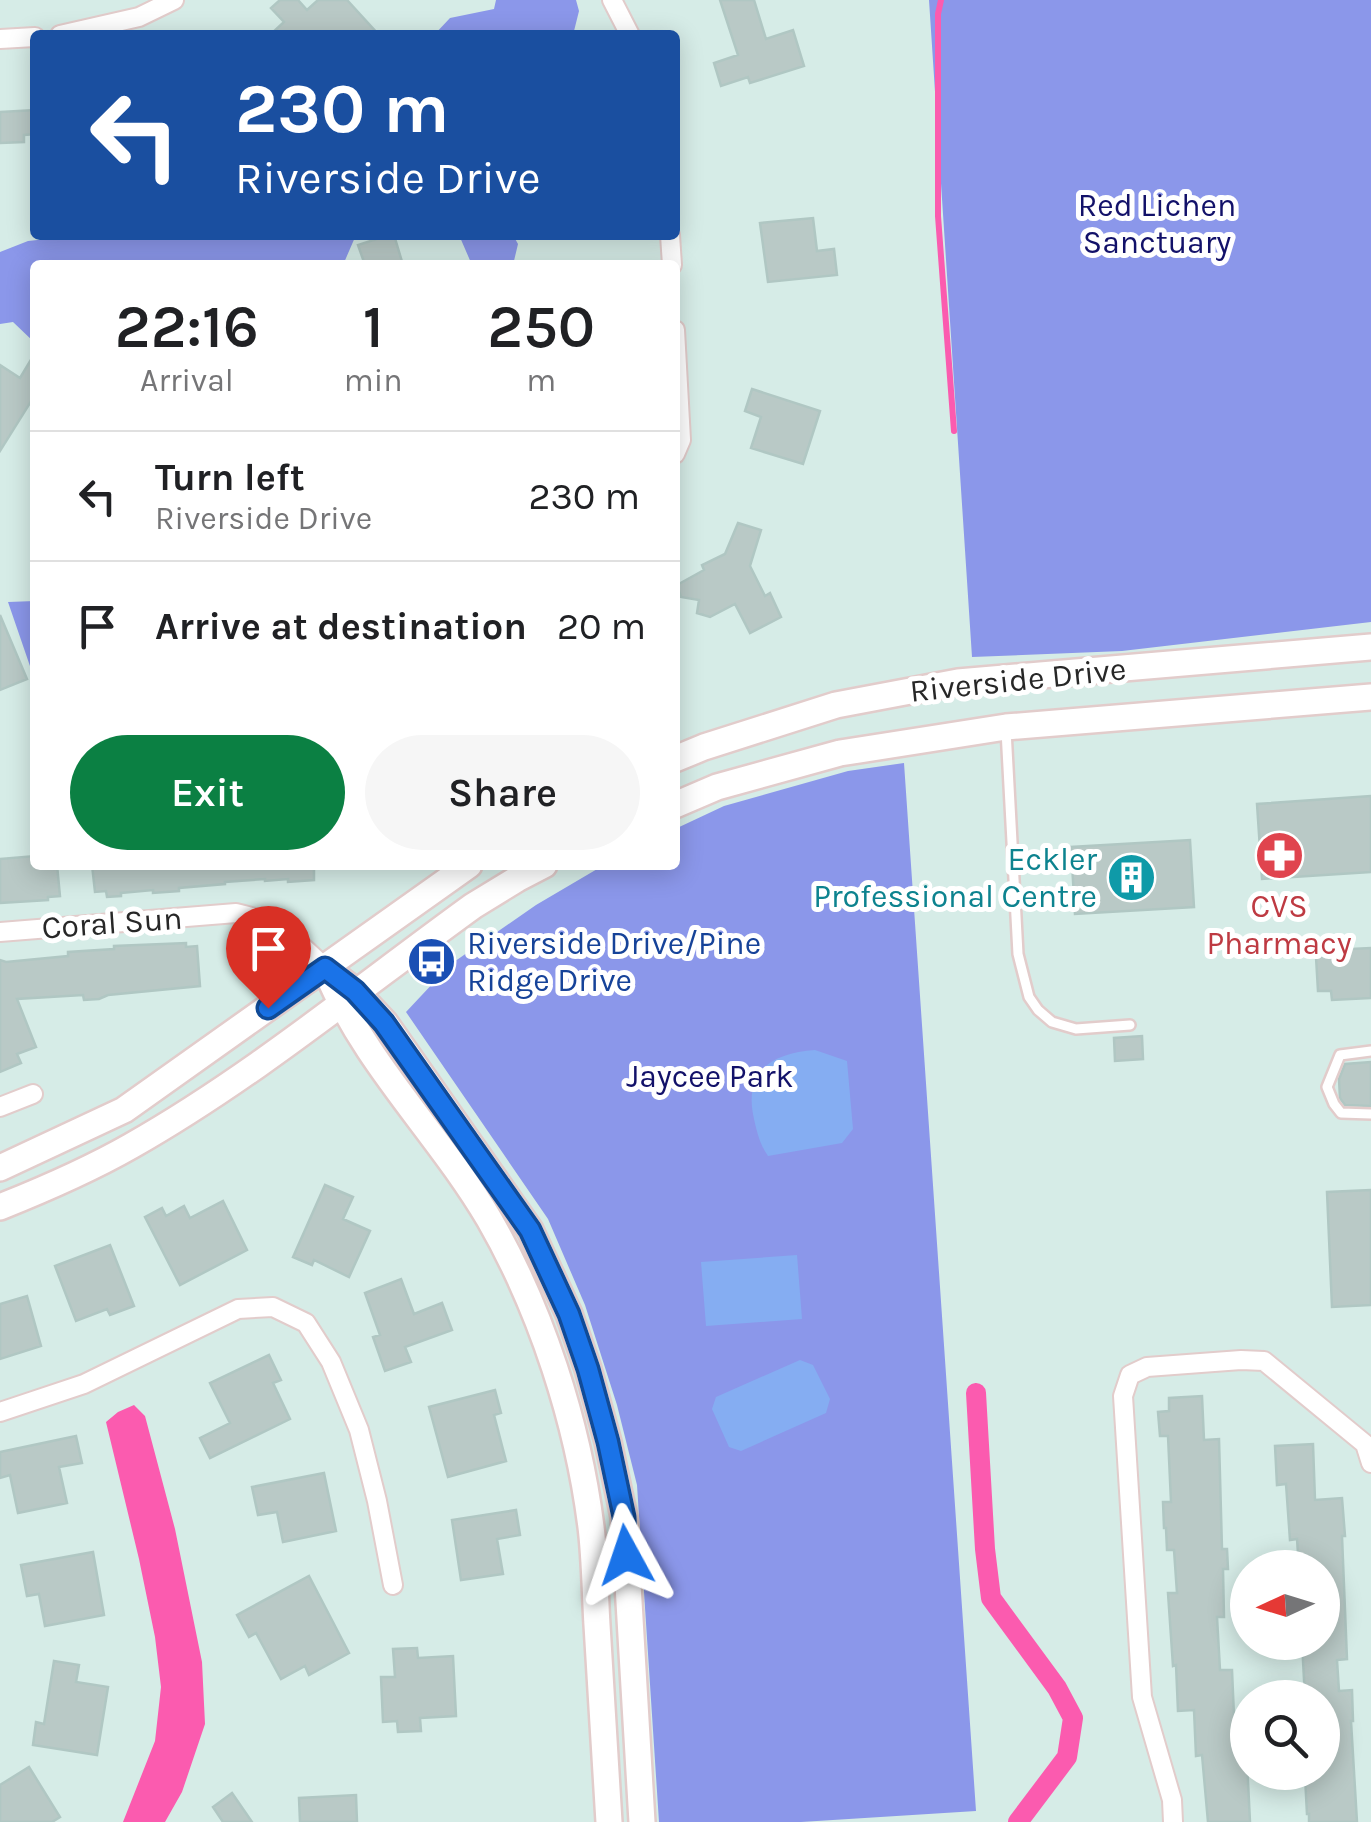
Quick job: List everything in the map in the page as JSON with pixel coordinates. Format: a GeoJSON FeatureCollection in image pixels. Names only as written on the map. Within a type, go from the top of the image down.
{"type":"FeatureCollection","features":[{"type":"Feature","properties":{"kind":"street"},"geometry":{"type":"LineString","coordinates":[[82,30],[139,17],[174,0]]}},
{"type":"Feature","properties":{"kind":"street"},"geometry":{"type":"LineString","coordinates":[[612,0],[627,30]]}},
{"type":"Feature","properties":{"kind":"street"},"geometry":{"type":"LineString","coordinates":[[0,40],[30,37]]}},
{"type":"Feature","properties":{"kind":"street","name":"Riverside Drive"},"geometry":{"type":"LineString","coordinates":[[680,757],[836,706],[958,682],[1371,647]]}},
{"type":"Feature","properties":{"kind":"street","name":"Riverside Drive"},"geometry":{"type":"LineString","coordinates":[[680,803],[718,787],[840,753],[1006,727],[1371,697]]}},
{"type":"Feature","properties":{"kind":"street"},"geometry":{"type":"LineString","coordinates":[[0,1168],[124,1110],[462,870]]}},
{"type":"Feature","properties":{"kind":"street"},"geometry":{"type":"LineString","coordinates":[[0,1207],[129,1148],[192,1108],[473,906],[535,870]]}},
{"type":"Feature","properties":{"kind":"street","name":"Coral Sun"},"geometry":{"type":"LineString","coordinates":[[0,932],[236,914],[265,920],[291,934],[325,968]]}},
{"type":"Feature","properties":{"kind":"street"},"geometry":{"type":"LineString","coordinates":[[325,968],[348,997],[384,1023],[530,1230],[569,1314],[608,1442],[624,1517],[642,1822]]}},
{"type":"Feature","properties":{"kind":"street"},"geometry":{"type":"LineString","coordinates":[[348,997],[366,1045],[464,1179],[489,1220],[542,1337],[572,1425],[591,1527],[609,1822]]}},
{"type":"Feature","properties":{"kind":"street"},"geometry":{"type":"LineString","coordinates":[[0,1108],[33,1094]]}},
{"type":"Feature","properties":{"kind":"street"},"geometry":{"type":"LineString","coordinates":[[0,1412],[84,1384],[238,1309],[274,1307],[306,1323],[331,1362],[359,1430],[393,1585]]}},
{"type":"Feature","properties":{"kind":"street"},"geometry":{"type":"LineString","coordinates":[[1173,1822],[1172,1800],[1142,1696],[1123,1396],[1130,1375],[1147,1366],[1264,1361],[1365,1444],[1371,1463]]}},
{"type":"Feature","properties":{"kind":"lane"},"geometry":{"type":"LineString","coordinates":[[1006,727],[1018,954],[1028,997],[1052,1022],[1076,1029],[1130,1025]]}},
{"type":"Feature","properties":{"kind":"lane"},"geometry":{"type":"LineString","coordinates":[[1371,1051],[1340,1055],[1327,1087],[1342,1113],[1371,1114]]}},
{"type":"Feature","properties":{"kind":"green space"},"geometry":{"type":"Polygon","coordinates":[[[496,0],[576,0],[579,11],[574,30],[439,30],[450,18],[494,9],[496,0]]]}},
{"type":"Feature","properties":{"kind":"green space","name":"Red Lichen Sanctuary"},"geometry":{"type":"Polygon","coordinates":[[[929,0],[1371,0],[1371,622],[1122,651],[972,657],[929,0]]]}},
{"type":"Feature","properties":{"kind":"green space"},"geometry":{"type":"Polygon","coordinates":[[[354,240],[345,260],[30,260],[30,338],[13,322],[0,324],[0,252],[28,241],[354,240]]]}},
{"type":"Feature","properties":{"kind":"green space"},"geometry":{"type":"Polygon","coordinates":[[[461,240],[516,240],[518,244],[514,260],[470,260],[461,240]]]}},
{"type":"Feature","properties":{"kind":"green space"},"geometry":{"type":"Polygon","coordinates":[[[30,601],[30,666],[8,602],[30,601]]]}},
{"type":"Feature","properties":{"kind":"green space","name":"Jaycee Park"},"geometry":{"type":"Polygon","coordinates":[[[904,763],[976,1811],[801,1822],[659,1822],[637,1485],[617,1405],[585,1305],[548,1219],[406,1012],[451,964],[536,905],[596,870],[680,870],[680,827],[724,806],[848,771],[904,763]]]}},
{"type":"Feature","properties":{"kind":"shaded area"},"geometry":{"type":"Polygon","coordinates":[[[815,1050],[847,1061],[853,1129],[842,1143],[768,1156],[754,1119],[753,1088],[757,1077],[774,1060],[815,1050]]]}},
{"type":"Feature","properties":{"kind":"shaded area"},"geometry":{"type":"Polygon","coordinates":[[[797,1255],[802,1319],[706,1326],[701,1262],[797,1255]]]}},
{"type":"Feature","properties":{"kind":"shaded area"},"geometry":{"type":"Polygon","coordinates":[[[800,1360],[813,1365],[830,1399],[826,1413],[741,1451],[729,1447],[712,1409],[716,1397],[800,1360]]]}},
{"type":"Feature","properties":{"kind":"shaded area"},"geometry":{"type":"Polygon","coordinates":[[[134,1405],[145,1416],[175,1529],[202,1662],[205,1724],[182,1792],[165,1822],[123,1822],[155,1741],[161,1687],[139,1559],[106,1422],[134,1405]]]}},
{"type":"Feature","properties":{"kind":"building"},"geometry":{"type":"Polygon","coordinates":[[[280,0],[298,0],[307,10],[318,0],[347,0],[374,30],[275,30],[284,22],[271,8],[280,0]]]}},
{"type":"Feature","properties":{"kind":"building"},"geometry":{"type":"Polygon","coordinates":[[[720,0],[754,0],[766,39],[793,30],[804,66],[750,83],[748,77],[721,86],[714,63],[738,55],[720,0]]]}},
{"type":"Feature","properties":{"kind":"building"},"geometry":{"type":"Polygon","coordinates":[[[30,110],[30,134],[24,135],[24,142],[0,143],[0,112],[30,110]]]}},
{"type":"Feature","properties":{"kind":"building"},"geometry":{"type":"Polygon","coordinates":[[[813,218],[817,251],[834,249],[837,275],[768,282],[760,223],[813,218]]]}},
{"type":"Feature","properties":{"kind":"building"},"geometry":{"type":"Polygon","coordinates":[[[396,240],[402,260],[363,260],[358,245],[396,240]]]}},
{"type":"Feature","properties":{"kind":"building"},"geometry":{"type":"Polygon","coordinates":[[[30,361],[30,403],[0,451],[0,365],[20,378],[30,361]]]}},
{"type":"Feature","properties":{"kind":"building"},"geometry":{"type":"Polygon","coordinates":[[[752,389],[820,411],[803,464],[751,448],[761,417],[745,411],[752,389]]]}},
{"type":"Feature","properties":{"kind":"building"},"geometry":{"type":"Polygon","coordinates":[[[738,523],[761,530],[750,566],[765,596],[770,593],[781,617],[750,633],[735,604],[710,617],[697,613],[699,600],[681,597],[680,583],[704,570],[702,565],[725,554],[738,523]]]}},
{"type":"Feature","properties":{"kind":"building"},"geometry":{"type":"Polygon","coordinates":[[[0,615],[27,679],[0,690],[0,615]]]}},
{"type":"Feature","properties":{"kind":"building","name":"CVS Pharmacy"},"geometry":{"type":"Polygon","coordinates":[[[1371,796],[1371,872],[1262,879],[1257,804],[1371,796]]]}},
{"type":"Feature","properties":{"kind":"building","name":"Eckler Professional Centre"},"geometry":{"type":"Polygon","coordinates":[[[1190,840],[1194,907],[1075,914],[1071,847],[1190,840]]]}},
{"type":"Feature","properties":{"kind":"building"},"geometry":{"type":"Polygon","coordinates":[[[30,856],[30,870],[57,870],[60,896],[0,903],[0,859],[30,856]]]}},
{"type":"Feature","properties":{"kind":"building"},"geometry":{"type":"Polygon","coordinates":[[[93,870],[314,870],[314,880],[225,882],[179,891],[153,890],[107,897],[106,891],[95,892],[93,870]]]}},
{"type":"Feature","properties":{"kind":"building"},"geometry":{"type":"Polygon","coordinates":[[[186,943],[186,947],[197,946],[200,986],[99,999],[84,1000],[83,995],[17,999],[36,1047],[17,1054],[21,1063],[0,1072],[0,960],[68,956],[68,952],[114,946],[186,943]]]}},
{"type":"Feature","properties":{"kind":"building"},"geometry":{"type":"Polygon","coordinates":[[[1371,948],[1371,998],[1332,1000],[1331,991],[1318,991],[1316,957],[1332,956],[1332,950],[1371,948]]]}},
{"type":"Feature","properties":{"kind":"building"},"geometry":{"type":"Polygon","coordinates":[[[1142,1036],[1143,1059],[1115,1061],[1114,1038],[1142,1036]]]}},
{"type":"Feature","properties":{"kind":"building"},"geometry":{"type":"Polygon","coordinates":[[[1371,1062],[1371,1106],[1345,1105],[1340,1098],[1339,1079],[1345,1064],[1371,1062]]]}},
{"type":"Feature","properties":{"kind":"building"},"geometry":{"type":"Polygon","coordinates":[[[325,1185],[353,1197],[343,1219],[370,1231],[349,1277],[314,1260],[312,1265],[293,1257],[325,1185]]]}},
{"type":"Feature","properties":{"kind":"building"},"geometry":{"type":"Polygon","coordinates":[[[1371,1190],[1371,1305],[1332,1307],[1327,1192],[1371,1190]]]}},
{"type":"Feature","properties":{"kind":"building"},"geometry":{"type":"Polygon","coordinates":[[[223,1201],[247,1250],[180,1285],[145,1217],[162,1208],[166,1216],[184,1206],[190,1218],[223,1201]]]}},
{"type":"Feature","properties":{"kind":"building"},"geometry":{"type":"Polygon","coordinates":[[[110,1245],[134,1306],[110,1315],[107,1309],[76,1321],[55,1266],[110,1245]]]}},
{"type":"Feature","properties":{"kind":"building"},"geometry":{"type":"Polygon","coordinates":[[[401,1279],[414,1314],[442,1303],[452,1330],[405,1347],[411,1362],[385,1371],[373,1337],[380,1335],[365,1293],[401,1279]]]}},
{"type":"Feature","properties":{"kind":"building"},"geometry":{"type":"Polygon","coordinates":[[[27,1296],[41,1346],[0,1359],[0,1304],[27,1296]]]}},
{"type":"Feature","properties":{"kind":"building"},"geometry":{"type":"Polygon","coordinates":[[[269,1355],[281,1380],[273,1383],[290,1419],[210,1458],[200,1438],[230,1423],[210,1383],[269,1355]]]}},
{"type":"Feature","properties":{"kind":"building"},"geometry":{"type":"Polygon","coordinates":[[[495,1390],[501,1413],[494,1415],[506,1461],[448,1477],[429,1407],[495,1390]]]}},
{"type":"Feature","properties":{"kind":"building"},"geometry":{"type":"Polygon","coordinates":[[[1202,1396],[1204,1440],[1219,1439],[1222,1549],[1227,1549],[1228,1569],[1223,1569],[1224,1617],[1217,1617],[1220,1670],[1232,1670],[1230,1790],[1248,1790],[1250,1822],[1208,1822],[1202,1755],[1196,1756],[1194,1710],[1178,1711],[1168,1593],[1177,1593],[1174,1550],[1167,1550],[1163,1502],[1171,1502],[1168,1436],[1160,1436],[1158,1412],[1169,1411],[1169,1398],[1202,1396]]]}},
{"type":"Feature","properties":{"kind":"building"},"geometry":{"type":"Polygon","coordinates":[[[76,1436],[82,1463],[59,1467],[67,1503],[18,1513],[10,1475],[0,1478],[0,1452],[76,1436]]]}},
{"type":"Feature","properties":{"kind":"building"},"geometry":{"type":"Polygon","coordinates":[[[1313,1444],[1315,1500],[1342,1498],[1347,1659],[1340,1660],[1340,1550],[1298,1550],[1297,1539],[1290,1540],[1286,1484],[1277,1485],[1275,1446],[1313,1444]]]}},
{"type":"Feature","properties":{"kind":"building"},"geometry":{"type":"Polygon","coordinates":[[[324,1473],[336,1531],[283,1542],[277,1512],[258,1515],[252,1487],[324,1473]]]}},
{"type":"Feature","properties":{"kind":"building"},"geometry":{"type":"Polygon","coordinates":[[[516,1510],[520,1535],[497,1539],[503,1574],[461,1580],[452,1520],[516,1510]]]}},
{"type":"Feature","properties":{"kind":"building"},"geometry":{"type":"Polygon","coordinates":[[[93,1552],[104,1615],[45,1626],[39,1594],[27,1596],[21,1565],[93,1552]]]}},
{"type":"Feature","properties":{"kind":"building"},"geometry":{"type":"Polygon","coordinates":[[[309,1576],[349,1653],[309,1675],[305,1666],[281,1679],[256,1633],[249,1637],[237,1615],[309,1576]]]}},
{"type":"Feature","properties":{"kind":"building"},"geometry":{"type":"Polygon","coordinates":[[[417,1648],[418,1658],[453,1656],[456,1716],[420,1718],[421,1731],[398,1732],[397,1721],[383,1722],[381,1677],[395,1677],[393,1649],[417,1648]]]}},
{"type":"Feature","properties":{"kind":"building"},"geometry":{"type":"Polygon","coordinates":[[[1303,1660],[1337,1660],[1338,1680],[1304,1680],[1303,1660]]]}},
{"type":"Feature","properties":{"kind":"building"},"geometry":{"type":"Polygon","coordinates":[[[54,1661],[79,1665],[76,1682],[108,1687],[97,1755],[33,1745],[36,1722],[44,1724],[54,1661]]]}},
{"type":"Feature","properties":{"kind":"building"},"geometry":{"type":"Polygon","coordinates":[[[1352,1690],[1357,1822],[1309,1822],[1306,1790],[1340,1790],[1340,1691],[1352,1690]]]}},
{"type":"Feature","properties":{"kind":"building"},"geometry":{"type":"Polygon","coordinates":[[[29,1767],[60,1817],[52,1822],[0,1822],[0,1785],[29,1767]]]}},
{"type":"Feature","properties":{"kind":"building"},"geometry":{"type":"Polygon","coordinates":[[[232,1793],[252,1822],[223,1822],[213,1807],[232,1793]]]}},
{"type":"Feature","properties":{"kind":"building"},"geometry":{"type":"Polygon","coordinates":[[[356,1795],[357,1822],[300,1822],[299,1798],[356,1795]]]}},
{"type":"Feature","properties":{"kind":"waterway"},"geometry":{"type":"LineString","coordinates":[[941,0],[938,216],[954,431]]}},
{"type":"Feature","properties":{"kind":"waterway"},"geometry":{"type":"LineString","coordinates":[[976,1393],[991,1598],[1057,1688],[1073,1718],[1067,1757],[1018,1822]]}},
{"type":"Feature","properties":{"kind":"place","name":"CVS Pharmacy"},"geometry":{"type":"Point","coordinates":[1279,856]}},
{"type":"Feature","properties":{"kind":"place","name":"Eckler Professional Centre"},"geometry":{"type":"Point","coordinates":[1132,877]}},
{"type":"Feature","properties":{"kind":"place","name":"Riverside Drive/Pine Ridge Drive"},"geometry":{"type":"Point","coordinates":[432,961]}},
{"type":"Feature","properties":{"kind":"route"},"geometry":{"type":"LineString","coordinates":[[268,1008],[325,968],[355,991],[384,1023],[530,1230],[569,1314],[588,1369],[624,1517],[626,1555]]}}]}
